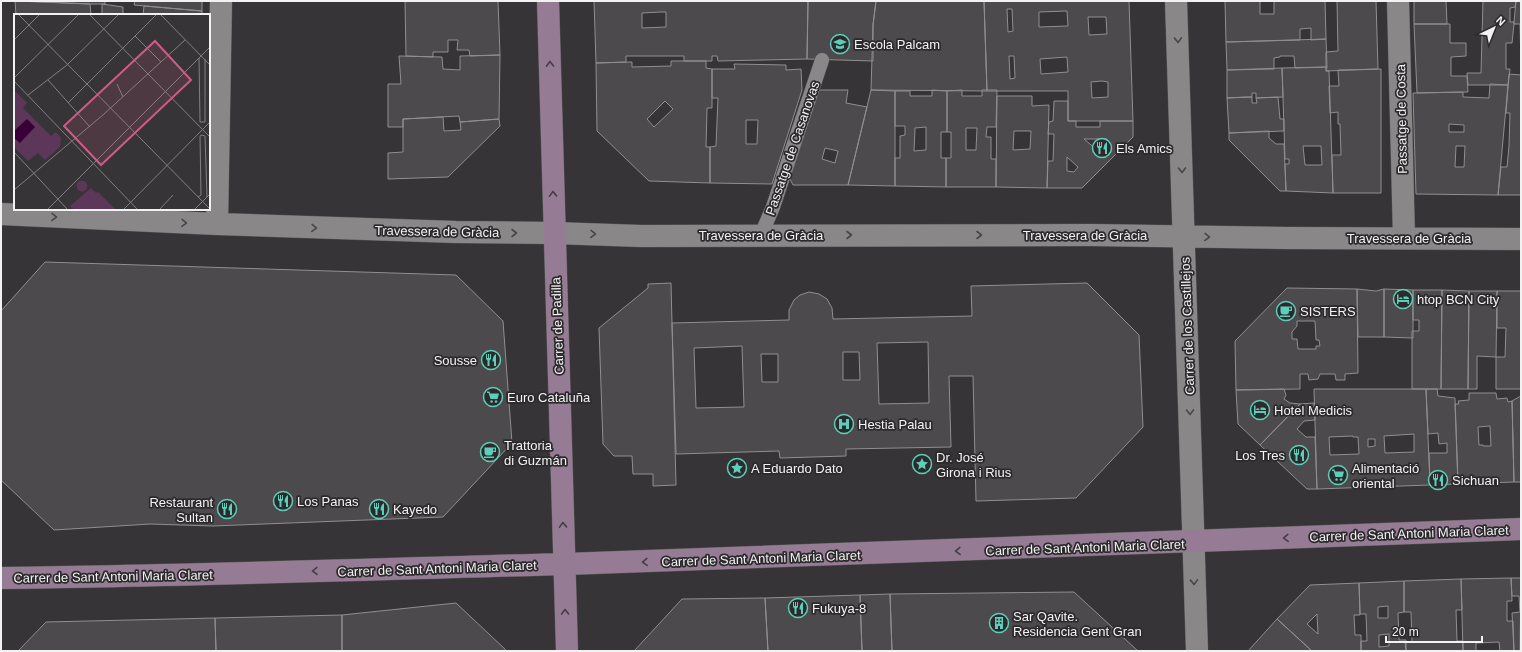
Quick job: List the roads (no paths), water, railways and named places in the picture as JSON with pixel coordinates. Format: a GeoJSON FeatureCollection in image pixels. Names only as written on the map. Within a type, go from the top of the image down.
{"type":"FeatureCollection","features":[{"type":"Feature","properties":{"kind":"main road","name":"Carrer de Padilla"},"geometry":{"type":"LineString","coordinates":[[548,1],[567,651]]}},
{"type":"Feature","properties":{"kind":"main road","name":"Carrer de Sant Antoni Maria Claret"},"geometry":{"type":"LineString","coordinates":[[1,578],[564,564],[1193,543],[1521,529]]}},
{"type":"Feature","properties":{"kind":"street"},"geometry":{"type":"LineString","coordinates":[[217,224],[221,1]]}},
{"type":"Feature","properties":{"kind":"street","name":"Carrer de los Castillejos"},"geometry":{"type":"LineString","coordinates":[[1176,1],[1197,651]]}},
{"type":"Feature","properties":{"kind":"street","name":"Passatge de Costa"},"geometry":{"type":"LineString","coordinates":[[1398,1],[1404,238]]}},
{"type":"Feature","properties":{"kind":"street","name":"Travessera de Gràcia"},"geometry":{"type":"LineString","coordinates":[[1,214],[217,224],[456,232],[641,236],[1091,235],[1521,239]]}},
{"type":"Feature","properties":{"kind":"lane","name":"Passatge de Casanovas"},"geometry":{"type":"LineString","coordinates":[[761,235],[773,207],[822,60]]}},
{"type":"Feature","properties":{"kind":"place","name":"Escola Palcam"},"geometry":{"type":"Point","coordinates":[840,44]}},
{"type":"Feature","properties":{"kind":"place","name":"Els Amics"},"geometry":{"type":"Point","coordinates":[1102,148]}},
{"type":"Feature","properties":{"kind":"place","name":"htop BCN City"},"geometry":{"type":"Point","coordinates":[1403,299]}},
{"type":"Feature","properties":{"kind":"place","name":"SISTERS"},"geometry":{"type":"Point","coordinates":[1286,311]}},
{"type":"Feature","properties":{"kind":"place","name":"Sousse"},"geometry":{"type":"Point","coordinates":[491,360]}},
{"type":"Feature","properties":{"kind":"place","name":"Euro Cataluña"},"geometry":{"type":"Point","coordinates":[493,397]}},
{"type":"Feature","properties":{"kind":"place","name":"Hotel Medicis"},"geometry":{"type":"Point","coordinates":[1260,410]}},
{"type":"Feature","properties":{"kind":"place","name":"Hestia Palau"},"geometry":{"type":"Point","coordinates":[844,424]}},
{"type":"Feature","properties":{"kind":"place","name":"Trattoria di Guzmán"},"geometry":{"type":"Point","coordinates":[490,452]}},
{"type":"Feature","properties":{"kind":"place","name":"Los Tres"},"geometry":{"type":"Point","coordinates":[1299,455]}},
{"type":"Feature","properties":{"kind":"place","name":"Dr. José Girona i Rius"},"geometry":{"type":"Point","coordinates":[922,464]}},
{"type":"Feature","properties":{"kind":"place","name":"A Eduardo Dato"},"geometry":{"type":"Point","coordinates":[737,468]}},
{"type":"Feature","properties":{"kind":"place","name":"Alimentació oriental"},"geometry":{"type":"Point","coordinates":[1338,475]}},
{"type":"Feature","properties":{"kind":"place","name":"Sichuan"},"geometry":{"type":"Point","coordinates":[1438,480]}},
{"type":"Feature","properties":{"kind":"place","name":"Los Panas"},"geometry":{"type":"Point","coordinates":[283,501]}},
{"type":"Feature","properties":{"kind":"place","name":"Restaurant Sultan"},"geometry":{"type":"Point","coordinates":[227,509]}},
{"type":"Feature","properties":{"kind":"place","name":"Kayedo"},"geometry":{"type":"Point","coordinates":[379,509]}},
{"type":"Feature","properties":{"kind":"place","name":"Fukuya-8"},"geometry":{"type":"Point","coordinates":[798,608]}},
{"type":"Feature","properties":{"kind":"place","name":"Sar Qavite. Residencia Gent Gran"},"geometry":{"type":"Point","coordinates":[999,623]}}]}
